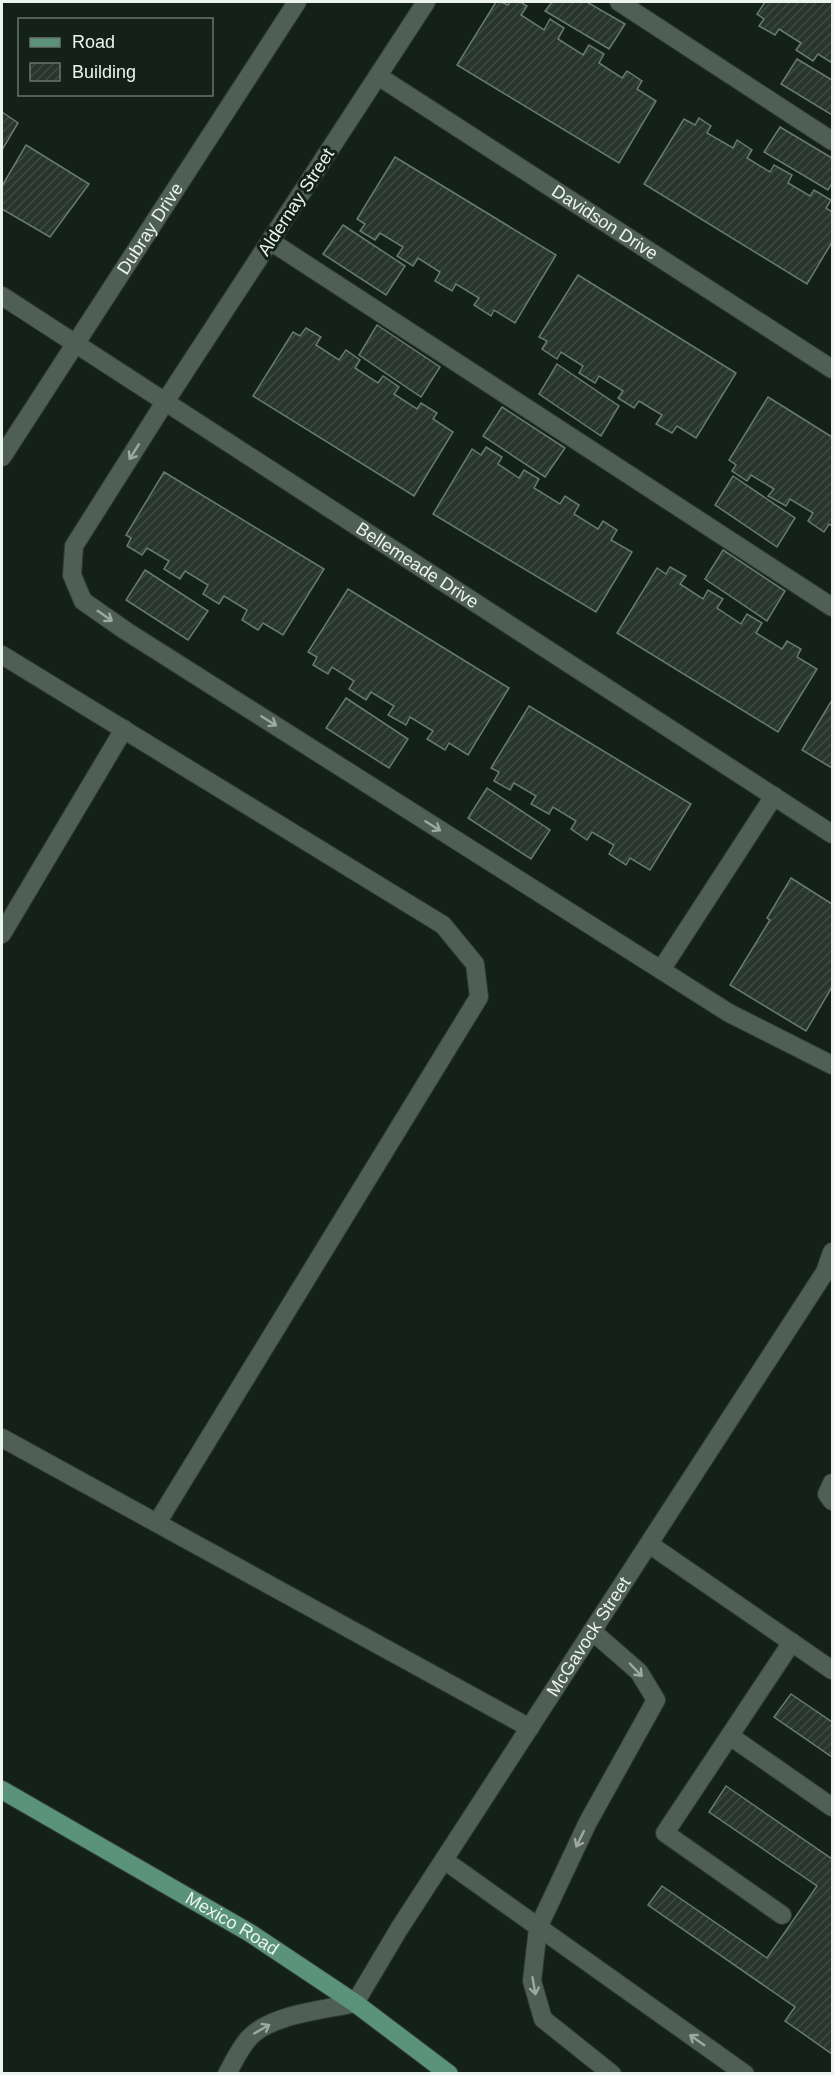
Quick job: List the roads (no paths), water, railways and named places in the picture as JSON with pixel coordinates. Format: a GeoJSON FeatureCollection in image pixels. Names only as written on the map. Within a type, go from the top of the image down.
{"type":"FeatureCollection","features":[{"type":"Feature","properties":{"kind":"main road","name":"Mexico Road"},"geometry":{"type":"LineString","coordinates":[[2,1790],[250,1933],[355,2003],[449,2073]]}},
{"type":"Feature","properties":{"kind":"street","name":"Dubray Drive"},"geometry":{"type":"LineString","coordinates":[[2,457],[297,2]]}},
{"type":"Feature","properties":{"kind":"street","name":"Aldernay Street"},"geometry":{"type":"LineString","coordinates":[[426,2],[165,402],[75,546],[72,575],[83,601],[136,637],[729,1013],[832,1065]]}},
{"type":"Feature","properties":{"kind":"street"},"geometry":{"type":"LineString","coordinates":[[619,2],[832,141]]}},
{"type":"Feature","properties":{"kind":"street","name":"Davidson Drive"},"geometry":{"type":"LineString","coordinates":[[378,76],[832,369]]}},
{"type":"Feature","properties":{"kind":"street"},"geometry":{"type":"LineString","coordinates":[[270,241],[832,607]]}},
{"type":"Feature","properties":{"kind":"street","name":"Bellemeade Drive"},"geometry":{"type":"LineString","coordinates":[[2,296],[832,834]]}},
{"type":"Feature","properties":{"kind":"street"},"geometry":{"type":"LineString","coordinates":[[2,655],[443,925],[475,964],[479,997],[157,1523]]}},
{"type":"Feature","properties":{"kind":"street"},"geometry":{"type":"LineString","coordinates":[[2,934],[124,729]]}},
{"type":"Feature","properties":{"kind":"street"},"geometry":{"type":"LineString","coordinates":[[661,970],[774,796]]}},
{"type":"Feature","properties":{"kind":"street","name":"McGavock Street"},"geometry":{"type":"LineString","coordinates":[[355,2003],[399,1929],[829,1268],[832,1252]]}},
{"type":"Feature","properties":{"kind":"street"},"geometry":{"type":"LineString","coordinates":[[2,1438],[530,1728]]}},
{"type":"Feature","properties":{"kind":"street"},"geometry":{"type":"LineString","coordinates":[[832,1483],[827,1494],[832,1501]]}},
{"type":"Feature","properties":{"kind":"street"},"geometry":{"type":"LineString","coordinates":[[649,1544],[832,1670]]}},
{"type":"Feature","properties":{"kind":"street"},"geometry":{"type":"LineString","coordinates":[[592,1631],[639,1672],[656,1700],[588,1822],[538,1928],[532,1981],[543,2019],[612,2073]]}},
{"type":"Feature","properties":{"kind":"street"},"geometry":{"type":"LineString","coordinates":[[782,1915],[665,1833],[792,1642]]}},
{"type":"Feature","properties":{"kind":"street"},"geometry":{"type":"LineString","coordinates":[[730,1736],[832,1807]]}},
{"type":"Feature","properties":{"kind":"street"},"geometry":{"type":"LineString","coordinates":[[444,1860],[745,2073]]}},
{"type":"Feature","properties":{"kind":"street"},"geometry":{"type":"LineString","coordinates":[[227,2073],[241,2047],[264,2027],[280,2020],[355,2003]]}}]}
